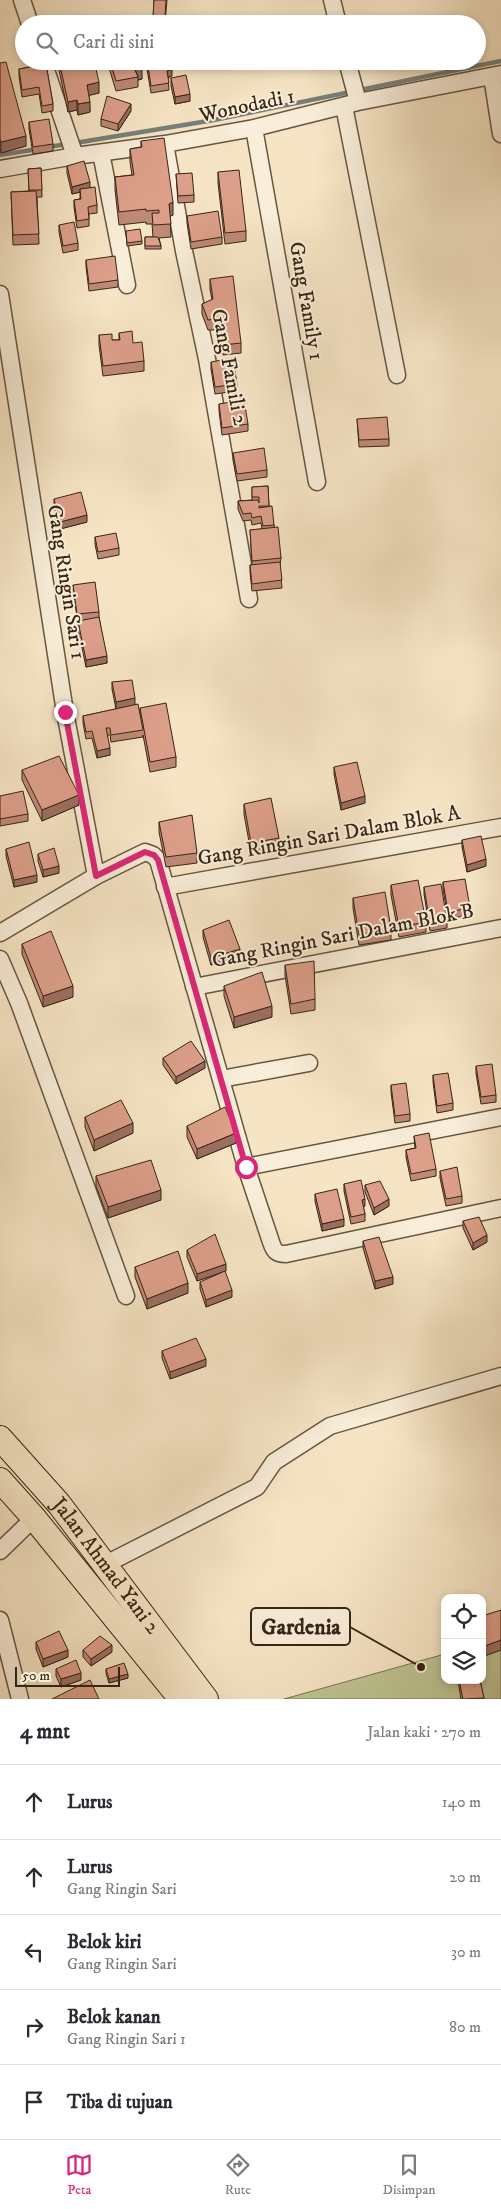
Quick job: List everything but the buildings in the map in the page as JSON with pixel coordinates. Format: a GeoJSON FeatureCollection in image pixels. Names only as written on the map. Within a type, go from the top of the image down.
{"type":"FeatureCollection","features":[{"type":"Feature","properties":{"kind":"highway","name":"Jalan Ahmad Yani 2"},"geometry":{"type":"LineString","coordinates":[[0,1438],[59,1504],[206,1699]]}},
{"type":"Feature","properties":{"kind":"highway","name":"Jalan Ahmad Yani 2"},"geometry":{"type":"LineString","coordinates":[[0,1480],[34,1518],[181,1699]]}},
{"type":"Feature","properties":{"kind":"street"},"geometry":{"type":"LineString","coordinates":[[22,0],[27,15]]}},
{"type":"Feature","properties":{"kind":"street"},"geometry":{"type":"LineString","coordinates":[[332,0],[336,15]]}},
{"type":"Feature","properties":{"kind":"street"},"geometry":{"type":"LineString","coordinates":[[46,70],[75,155]]}},
{"type":"Feature","properties":{"kind":"street"},"geometry":{"type":"LineString","coordinates":[[348,70],[397,376]]}},
{"type":"Feature","properties":{"kind":"street"},"geometry":{"type":"LineString","coordinates":[[496,75],[501,134]]}},
{"type":"Feature","properties":{"kind":"street","name":"Wonodadi 1"},"geometry":{"type":"LineString","coordinates":[[2,164],[165,144],[254,128],[353,103],[496,75]]}},
{"type":"Feature","properties":{"kind":"street","name":"Gang Family 1"},"geometry":{"type":"LineString","coordinates":[[254,128],[317,482]]}},
{"type":"Feature","properties":{"kind":"street","name":"Gang Famili 2"},"geometry":{"type":"LineString","coordinates":[[165,144],[184,251],[207,359],[249,599]]}},
{"type":"Feature","properties":{"kind":"street"},"geometry":{"type":"LineString","coordinates":[[101,153],[127,285]]}},
{"type":"Feature","properties":{"kind":"street","name":"Gang Ringin Sari 1"},"geometry":{"type":"LineString","coordinates":[[0,294],[65,712],[96,876]]}},
{"type":"Feature","properties":{"kind":"street","name":"Gang Ringin Sari Dalam Blok A"},"geometry":{"type":"LineString","coordinates":[[165,888],[501,827]]}},
{"type":"Feature","properties":{"kind":"street"},"geometry":{"type":"LineString","coordinates":[[1,925],[145,852],[154,855],[158,860],[246,1167],[274,1250],[286,1254],[501,1208]]}},
{"type":"Feature","properties":{"kind":"street","name":"Gang Ringin Sari Dalam Blok B"},"geometry":{"type":"LineString","coordinates":[[194,987],[501,928]]}},
{"type":"Feature","properties":{"kind":"street"},"geometry":{"type":"LineString","coordinates":[[0,959],[19,1004],[126,1296]]}},
{"type":"Feature","properties":{"kind":"street"},"geometry":{"type":"LineString","coordinates":[[221,1080],[308,1063]]}},
{"type":"Feature","properties":{"kind":"street"},"geometry":{"type":"LineString","coordinates":[[246,1167],[501,1117]]}},
{"type":"Feature","properties":{"kind":"street"},"geometry":{"type":"LineString","coordinates":[[104,1565],[257,1487],[274,1462],[330,1426],[501,1376]]}},
{"type":"Feature","properties":{"kind":"street"},"geometry":{"type":"LineString","coordinates":[[0,1551],[34,1518]]}},
{"type":"Feature","properties":{"kind":"street"},"geometry":{"type":"LineString","coordinates":[[0,1620],[20,1699]]}},
{"type":"Feature","properties":{"kind":"green space"},"geometry":{"type":"Polygon","coordinates":[[[501,1638],[501,1699],[284,1699],[441,1655],[441,1684],[486,1684],[486,1643],[501,1638]]]}},
{"type":"Feature","properties":{"kind":"waterway"},"geometry":{"type":"LineString","coordinates":[[486,64],[501,61]]}},
{"type":"Feature","properties":{"kind":"waterway"},"geometry":{"type":"LineString","coordinates":[[75,143],[214,120],[457,70]]}},
{"type":"Feature","properties":{"kind":"waterway"},"geometry":{"type":"LineString","coordinates":[[48,147],[68,144]]}},
{"type":"Feature","properties":{"kind":"waterway"},"geometry":{"type":"LineString","coordinates":[[0,155],[38,149]]}},
{"type":"Feature","properties":{"kind":"place","name":"Gardenia"},"geometry":{"type":"Point","coordinates":[421,1667]}},
{"type":"Feature","properties":{"kind":"route"},"geometry":{"type":"LineString","coordinates":[[65,712],[96,876],[145,852],[154,855],[158,860],[246,1167]]}}]}
